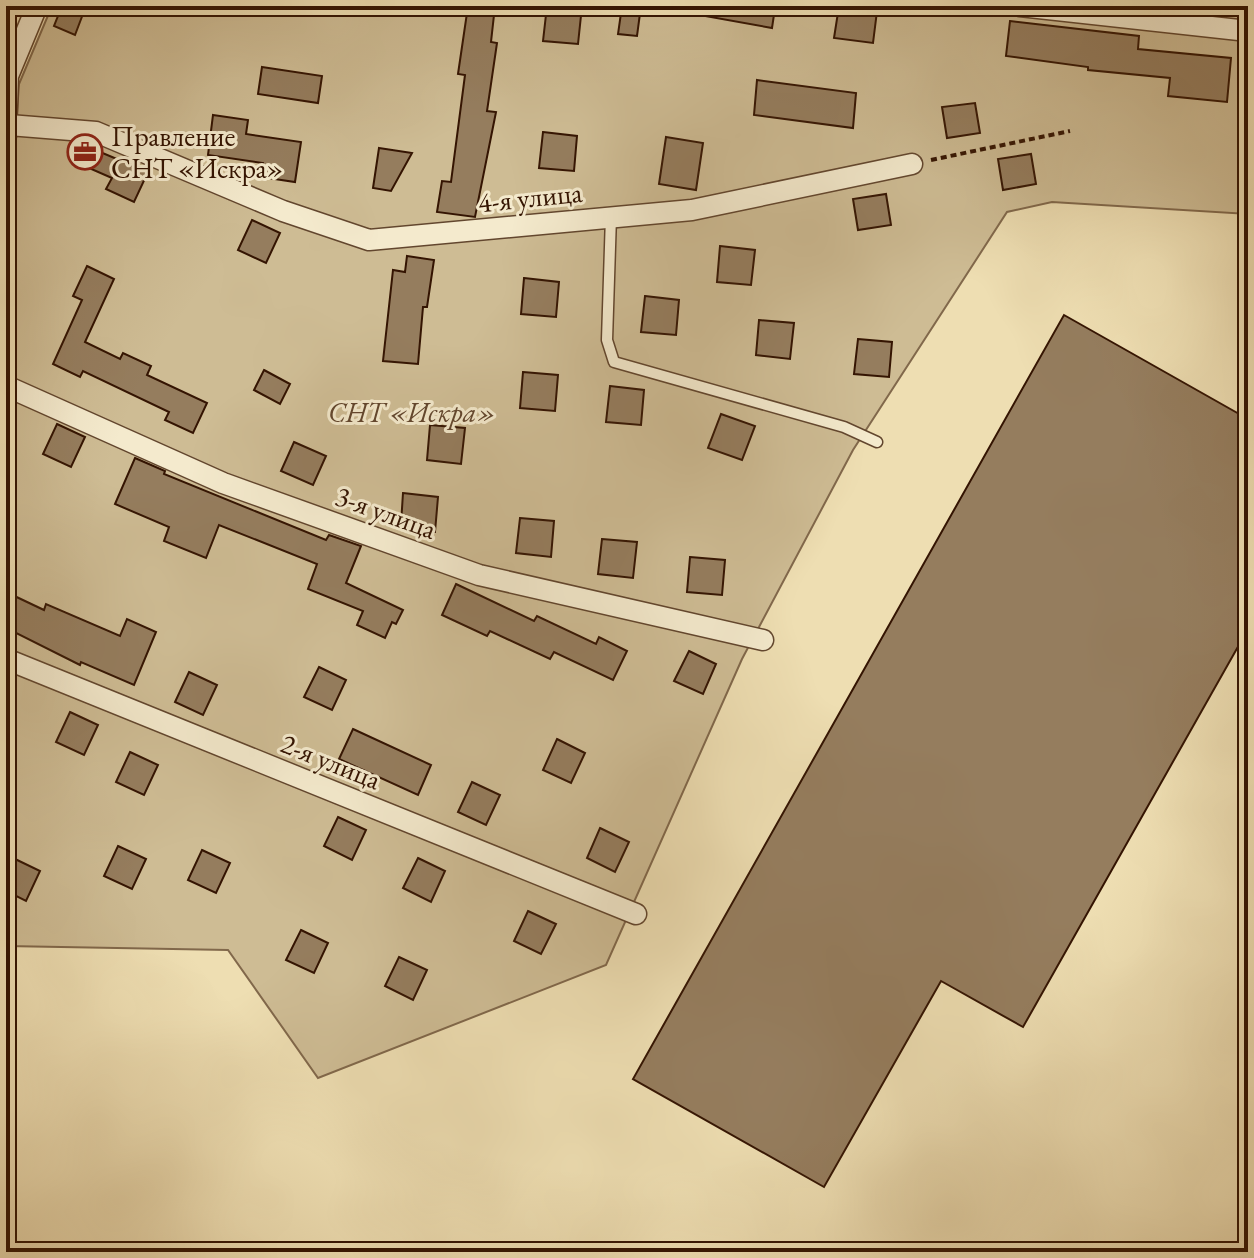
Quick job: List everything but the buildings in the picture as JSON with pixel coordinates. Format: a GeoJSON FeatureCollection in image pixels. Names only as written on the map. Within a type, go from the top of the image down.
{"type":"FeatureCollection","features":[{"type":"Feature","properties":{"kind":"street"},"geometry":{"type":"LineString","coordinates":[[7,130],[7,76],[37,6]]}},
{"type":"Feature","properties":{"kind":"street"},"geometry":{"type":"LineString","coordinates":[[1020,6],[1248,31]]}},
{"type":"Feature","properties":{"kind":"street","name":"4-я улица"},"geometry":{"type":"LineString","coordinates":[[7,130],[96,132],[283,211],[369,240],[692,210],[912,164]]}},
{"type":"Feature","properties":{"kind":"street","name":"3-я улица"},"geometry":{"type":"LineString","coordinates":[[6,386],[223,483],[479,575],[763,640]]}},
{"type":"Feature","properties":{"kind":"street","name":"2-я улица"},"geometry":{"type":"LineString","coordinates":[[6,659],[636,914]]}},
{"type":"Feature","properties":{"kind":"lane"},"geometry":{"type":"LineString","coordinates":[[611,216],[607,340],[614,362],[830,423],[877,442]]}},
{"type":"Feature","properties":{"kind":"path"},"geometry":{"type":"LineString","coordinates":[[912,164],[1070,131]]}},
{"type":"Feature","properties":{"kind":"green space","name":"СНТ «Искра»"},"geometry":{"type":"Polygon","coordinates":[[[52,6],[1248,6],[1248,214],[1052,202],[1007,212],[853,450],[742,659],[606,965],[318,1078],[228,950],[6,946],[6,176],[14,155],[19,84],[52,6]]]}},
{"type":"Feature","properties":{"kind":"place","name":"Правление СНТ «Искра»"},"geometry":{"type":"Point","coordinates":[85,152]}}]}
